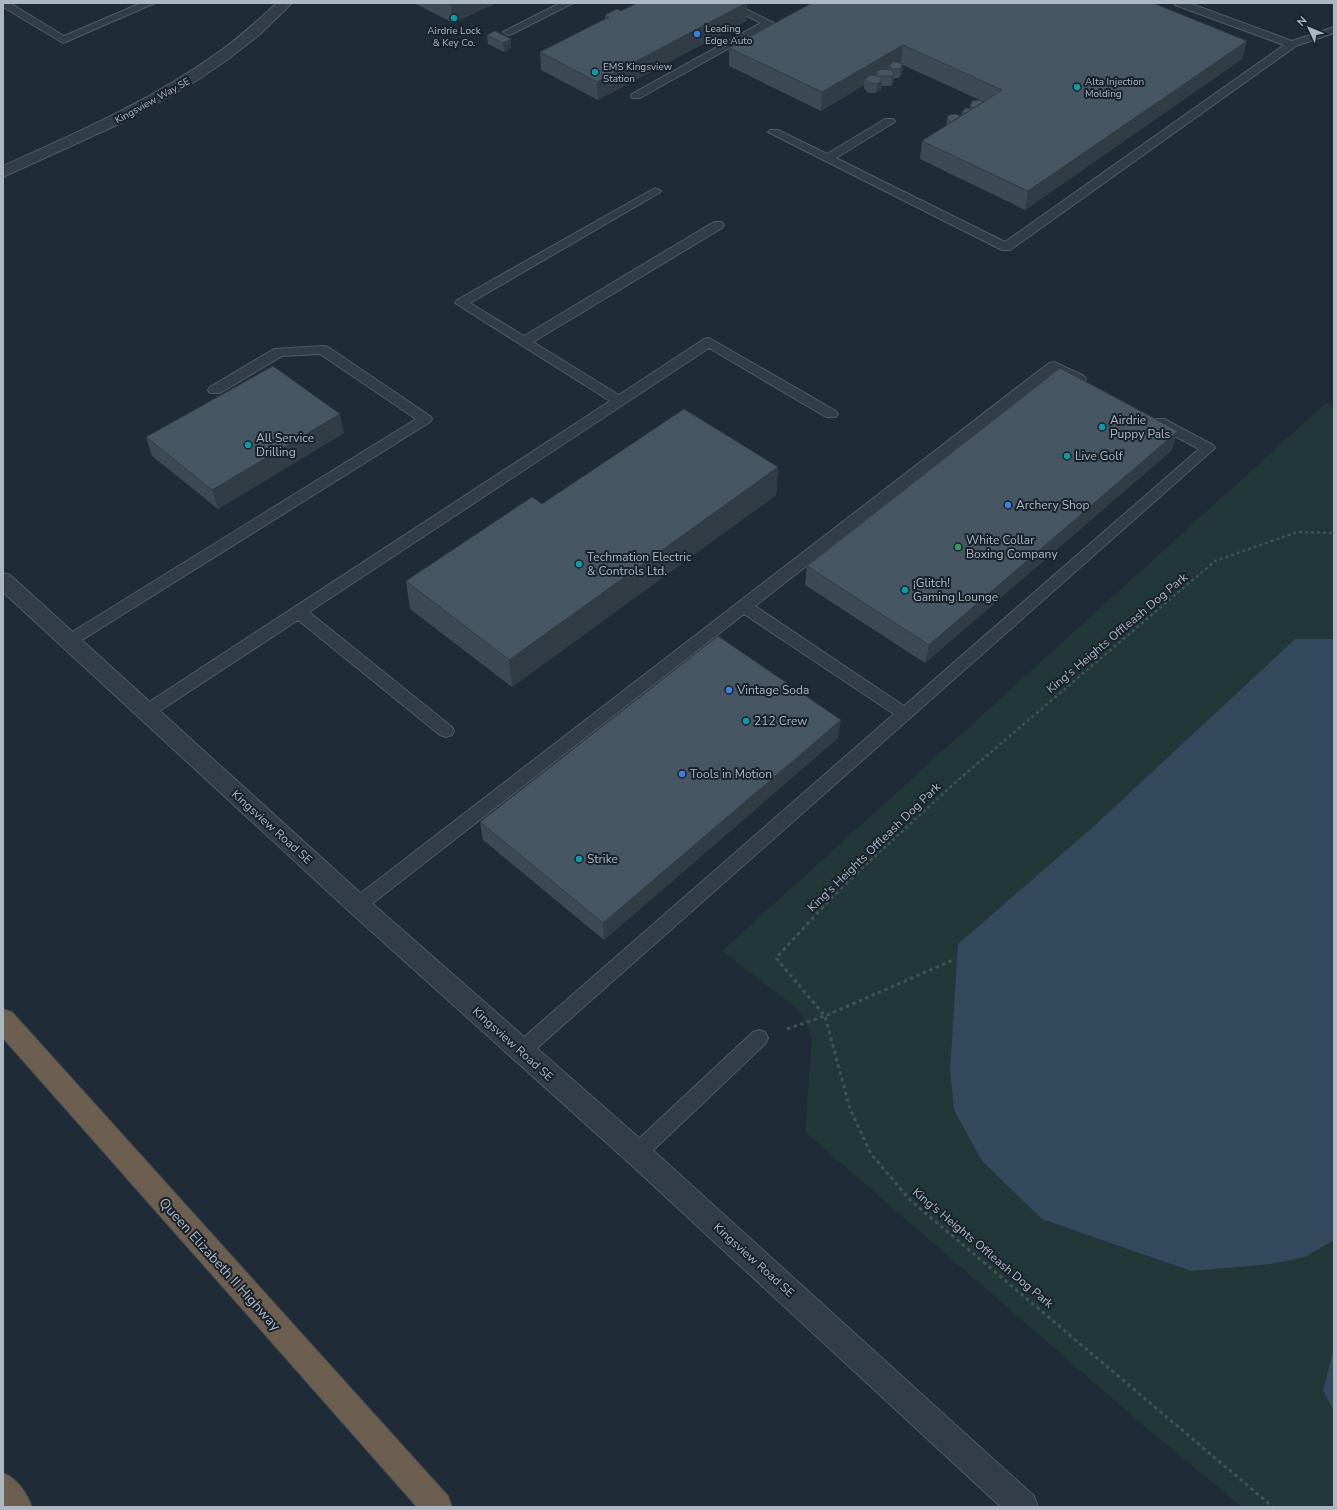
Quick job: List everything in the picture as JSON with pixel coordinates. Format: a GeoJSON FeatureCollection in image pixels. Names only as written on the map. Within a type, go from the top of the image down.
{"type":"FeatureCollection","features":[{"type":"Feature","properties":{"kind":"highway","name":"Queen Elizabeth II Highway"},"geometry":{"type":"LineString","coordinates":[[3,1020],[437,1507]]}},
{"type":"Feature","properties":{"kind":"highway"},"geometry":{"type":"LineString","coordinates":[[3,1488],[17,1507]]}},
{"type":"Feature","properties":{"kind":"street","name":"Kingsview Way SE"},"geometry":{"type":"LineString","coordinates":[[3,172],[92,132],[174,89],[220,59],[263,26],[285,3]]}},
{"type":"Feature","properties":{"kind":"street","name":"Kingsview Road SE"},"geometry":{"type":"LineString","coordinates":[[3,580],[358,905],[637,1154],[1023,1507]]}},
{"type":"Feature","properties":{"kind":"lane"},"geometry":{"type":"LineString","coordinates":[[3,3],[63,40],[150,3]]}},
{"type":"Feature","properties":{"kind":"lane"},"geometry":{"type":"LineString","coordinates":[[508,32],[568,3]]}},
{"type":"Feature","properties":{"kind":"lane"},"geometry":{"type":"LineString","coordinates":[[636,96],[769,23],[725,3]]}},
{"type":"Feature","properties":{"kind":"lane"},"geometry":{"type":"LineString","coordinates":[[1179,3],[1292,44]]}},
{"type":"Feature","properties":{"kind":"lane"},"geometry":{"type":"LineString","coordinates":[[774,132],[1006,247],[1292,44],[1334,30]]}},
{"type":"Feature","properties":{"kind":"lane"},"geometry":{"type":"LineString","coordinates":[[828,158],[889,121]]}},
{"type":"Feature","properties":{"kind":"lane"},"geometry":{"type":"LineString","coordinates":[[619,401],[461,303],[655,191]]}},
{"type":"Feature","properties":{"kind":"lane"},"geometry":{"type":"LineString","coordinates":[[524,342],[718,225]]}},
{"type":"Feature","properties":{"kind":"lane"},"geometry":{"type":"LineString","coordinates":[[146,712],[709,342],[831,414]]}},
{"type":"Feature","properties":{"kind":"lane"},"geometry":{"type":"LineString","coordinates":[[70,641],[425,418],[323,350],[279,352],[215,390]]}},
{"type":"Feature","properties":{"kind":"lane"},"geometry":{"type":"LineString","coordinates":[[358,905],[1054,366],[1089,384]]}},
{"type":"Feature","properties":{"kind":"lane"},"geometry":{"type":"LineString","coordinates":[[520,1051],[1208,448],[1145,414]]}},
{"type":"Feature","properties":{"kind":"lane"},"geometry":{"type":"LineString","coordinates":[[744,606],[905,714]]}},
{"type":"Feature","properties":{"kind":"lane"},"geometry":{"type":"LineString","coordinates":[[298,612],[446,731]]}},
{"type":"Feature","properties":{"kind":"lane"},"geometry":{"type":"LineString","coordinates":[[637,1154],[759,1038]]}},
{"type":"Feature","properties":{"kind":"path","name":"King's Heights Offleash Dog Park"},"geometry":{"type":"LineString","coordinates":[[1273,1507],[910,1200],[871,1154],[850,1108],[824,1016],[776,958],[834,895],[957,781],[1215,561],[1297,532],[1334,533]]}},
{"type":"Feature","properties":{"kind":"path"},"geometry":{"type":"LineString","coordinates":[[759,1038],[824,1016],[953,960]]}},
{"type":"Feature","properties":{"kind":"green space"},"geometry":{"type":"Polygon","coordinates":[[[1326,403],[1334,407],[1334,1507],[1242,1507],[1151,1432],[805,1132],[812,1037],[799,1010],[722,951],[1326,403]]]}},
{"type":"Feature","properties":{"kind":"water"},"geometry":{"type":"Polygon","coordinates":[[[1295,639],[1334,639],[1334,1240],[1305,1257],[1271,1264],[1191,1271],[1042,1219],[982,1161],[954,1110],[950,1070],[958,944],[1093,827],[1295,639]]]}},
{"type":"Feature","properties":{"kind":"water"},"geometry":{"type":"Polygon","coordinates":[[[1334,1347],[1334,1411],[1323,1391],[1334,1347]]]}},
{"type":"Feature","properties":{"kind":"building"},"geometry":{"type":"Polygon","coordinates":[[[637,3],[746,3],[597,82],[540,52],[609,17],[605,15],[617,9],[621,11],[637,3]]]}},
{"type":"Feature","properties":{"kind":"building","name":"Alta Injection Molding"},"geometry":{"type":"Polygon","coordinates":[[[812,3],[1153,3],[1247,41],[1028,191],[922,141],[1002,90],[903,45],[822,92],[729,48],[812,3]]]}},
{"type":"Feature","properties":{"kind":"building"},"geometry":{"type":"Polygon","coordinates":[[[495,31],[511,39],[503,43],[487,35],[495,31]]]}},
{"type":"Feature","properties":{"kind":"building"},"geometry":{"type":"Polygon","coordinates":[[[892,62],[903,64],[900,69],[893,69],[889,66],[892,62]]]}},
{"type":"Feature","properties":{"kind":"building"},"geometry":{"type":"Polygon","coordinates":[[[881,69],[892,70],[894,74],[892,76],[879,76],[882,80],[877,84],[869,83],[865,79],[870,75],[878,76],[876,72],[881,69]]]}},
{"type":"Feature","properties":{"kind":"building"},"geometry":{"type":"Polygon","coordinates":[[[980,100],[984,102],[974,108],[970,106],[972,101],[980,100]]]}},
{"type":"Feature","properties":{"kind":"building"},"geometry":{"type":"Polygon","coordinates":[[[966,108],[972,109],[965,114],[962,112],[966,108]]]}},
{"type":"Feature","properties":{"kind":"building"},"geometry":{"type":"Polygon","coordinates":[[[955,114],[961,116],[951,122],[947,118],[949,115],[955,114]]]}},
{"type":"Feature","properties":{"kind":"building","name":"All Service Drilling"},"geometry":{"type":"Polygon","coordinates":[[[273,366],[340,414],[212,490],[146,437],[273,366]]]}},
{"type":"Feature","properties":{"kind":"building"},"geometry":{"type":"Polygon","coordinates":[[[1060,368],[1178,431],[929,645],[807,566],[1060,368]]]}},
{"type":"Feature","properties":{"kind":"building","name":"Techmation Electric & Controls Ltd."},"geometry":{"type":"Polygon","coordinates":[[[684,409],[778,467],[509,660],[406,581],[532,497],[542,504],[684,409]]]}},
{"type":"Feature","properties":{"kind":"building"},"geometry":{"type":"Polygon","coordinates":[[[718,636],[841,720],[603,923],[480,822],[718,636]]]}},
{"type":"Feature","properties":{"kind":"place","name":"Airdrie Lock & Key Co."},"geometry":{"type":"Point","coordinates":[454,18]}},
{"type":"Feature","properties":{"kind":"place","name":"Leading Edge Auto"},"geometry":{"type":"Point","coordinates":[697,34]}},
{"type":"Feature","properties":{"kind":"place","name":"EMS Kingsview Station"},"geometry":{"type":"Point","coordinates":[595,72]}},
{"type":"Feature","properties":{"kind":"place","name":"Alta Injection Molding"},"geometry":{"type":"Point","coordinates":[1077,87]}},
{"type":"Feature","properties":{"kind":"place","name":"Airdrie Puppy Pals"},"geometry":{"type":"Point","coordinates":[1102,427]}},
{"type":"Feature","properties":{"kind":"place","name":"All Service Drilling"},"geometry":{"type":"Point","coordinates":[248,445]}},
{"type":"Feature","properties":{"kind":"place","name":"Live Golf"},"geometry":{"type":"Point","coordinates":[1067,456]}},
{"type":"Feature","properties":{"kind":"place","name":"Archery Shop"},"geometry":{"type":"Point","coordinates":[1008,505]}},
{"type":"Feature","properties":{"kind":"place","name":"White Collar Boxing Company"},"geometry":{"type":"Point","coordinates":[958,547]}},
{"type":"Feature","properties":{"kind":"place","name":"Techmation Electric & Controls Ltd."},"geometry":{"type":"Point","coordinates":[579,564]}},
{"type":"Feature","properties":{"kind":"place","name":"¡Glitch! Gaming Lounge"},"geometry":{"type":"Point","coordinates":[905,590]}},
{"type":"Feature","properties":{"kind":"place","name":"Vintage Soda"},"geometry":{"type":"Point","coordinates":[729,690]}},
{"type":"Feature","properties":{"kind":"place","name":"212 Crew"},"geometry":{"type":"Point","coordinates":[746,721]}},
{"type":"Feature","properties":{"kind":"place","name":"Tools in Motion"},"geometry":{"type":"Point","coordinates":[682,774]}},
{"type":"Feature","properties":{"kind":"place","name":"Strike"},"geometry":{"type":"Point","coordinates":[579,859]}}]}
